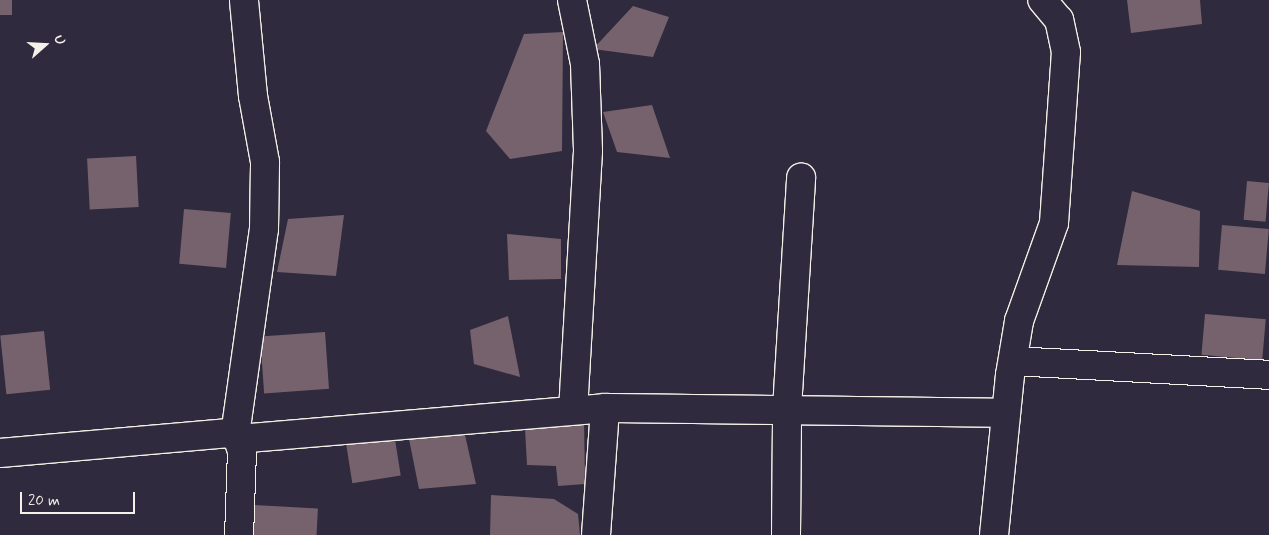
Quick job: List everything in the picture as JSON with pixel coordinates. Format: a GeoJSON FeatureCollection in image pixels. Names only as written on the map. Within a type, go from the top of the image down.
{"type":"FeatureCollection","features":[{"type":"Feature","properties":{"kind":"street"},"geometry":{"type":"LineString","coordinates":[[239,535],[242,451],[236,437],[264,229],[265,162],[253,96],[244,0]]}},
{"type":"Feature","properties":{"kind":"street"},"geometry":{"type":"LineString","coordinates":[[572,0],[585,64],[588,151],[573,410]]}},
{"type":"Feature","properties":{"kind":"street"},"geometry":{"type":"LineString","coordinates":[[994,535],[1006,413],[1019,321],[1054,223],[1066,52],[1059,20],[1042,0]]}},
{"type":"Feature","properties":{"kind":"street"},"geometry":{"type":"LineString","coordinates":[[786,535],[787,409],[801,178]]}},
{"type":"Feature","properties":{"kind":"street"},"geometry":{"type":"LineString","coordinates":[[1013,361],[1269,375]]}},
{"type":"Feature","properties":{"kind":"street"},"geometry":{"type":"LineString","coordinates":[[0,453],[217,433],[236,437],[605,408],[1006,413]]}},
{"type":"Feature","properties":{"kind":"street"},"geometry":{"type":"LineString","coordinates":[[596,535],[605,408]]}},
{"type":"Feature","properties":{"kind":"building"},"geometry":{"type":"Polygon","coordinates":[[[0,0],[12,0],[12,15],[0,15],[0,0]]]}},
{"type":"Feature","properties":{"kind":"building"},"geometry":{"type":"Polygon","coordinates":[[[1127,0],[1200,0],[1202,24],[1131,33],[1127,0]]]}},
{"type":"Feature","properties":{"kind":"building"},"geometry":{"type":"Polygon","coordinates":[[[633,6],[669,17],[653,57],[593,49],[633,6]]]}},
{"type":"Feature","properties":{"kind":"building"},"geometry":{"type":"Polygon","coordinates":[[[563,32],[562,151],[510,159],[486,131],[524,34],[563,32]]]}},
{"type":"Feature","properties":{"kind":"building"},"geometry":{"type":"Polygon","coordinates":[[[652,105],[670,158],[617,152],[603,112],[652,105]]]}},
{"type":"Feature","properties":{"kind":"building"},"geometry":{"type":"Polygon","coordinates":[[[136,156],[139,207],[90,209],[87,159],[136,156]]]}},
{"type":"Feature","properties":{"kind":"building"},"geometry":{"type":"Polygon","coordinates":[[[1247,181],[1269,183],[1266,222],[1244,220],[1247,181]]]}},
{"type":"Feature","properties":{"kind":"building"},"geometry":{"type":"Polygon","coordinates":[[[1132,191],[1200,211],[1199,267],[1117,265],[1132,191]]]}},
{"type":"Feature","properties":{"kind":"building"},"geometry":{"type":"Polygon","coordinates":[[[184,209],[231,213],[226,268],[179,264],[184,209]]]}},
{"type":"Feature","properties":{"kind":"building"},"geometry":{"type":"Polygon","coordinates":[[[344,215],[336,276],[277,272],[288,219],[344,215]]]}},
{"type":"Feature","properties":{"kind":"building"},"geometry":{"type":"Polygon","coordinates":[[[1222,225],[1269,229],[1265,274],[1218,270],[1222,225]]]}},
{"type":"Feature","properties":{"kind":"building"},"geometry":{"type":"Polygon","coordinates":[[[507,234],[561,239],[561,279],[509,280],[507,234]]]}},
{"type":"Feature","properties":{"kind":"building"},"geometry":{"type":"Polygon","coordinates":[[[1205,314],[1266,319],[1262,360],[1201,355],[1205,314]]]}},
{"type":"Feature","properties":{"kind":"building"},"geometry":{"type":"Polygon","coordinates":[[[508,316],[520,377],[474,364],[470,330],[508,316]]]}},
{"type":"Feature","properties":{"kind":"building"},"geometry":{"type":"Polygon","coordinates":[[[44,331],[50,390],[6,394],[0,336],[44,331]]]}},
{"type":"Feature","properties":{"kind":"building"},"geometry":{"type":"Polygon","coordinates":[[[325,332],[329,389],[264,393],[260,337],[325,332]]]}},
{"type":"Feature","properties":{"kind":"building"},"geometry":{"type":"Polygon","coordinates":[[[584,417],[585,484],[558,486],[556,466],[527,465],[525,429],[584,417]]]}},
{"type":"Feature","properties":{"kind":"building"},"geometry":{"type":"Polygon","coordinates":[[[463,426],[476,484],[419,489],[407,429],[463,426]]]}},
{"type":"Feature","properties":{"kind":"building"},"geometry":{"type":"Polygon","coordinates":[[[394,433],[401,475],[352,483],[346,441],[394,433]]]}},
{"type":"Feature","properties":{"kind":"building"},"geometry":{"type":"Polygon","coordinates":[[[491,495],[554,499],[578,514],[580,535],[490,535],[491,495]]]}},
{"type":"Feature","properties":{"kind":"building"},"geometry":{"type":"Polygon","coordinates":[[[252,505],[318,508],[317,535],[250,535],[252,505]]]}}]}
